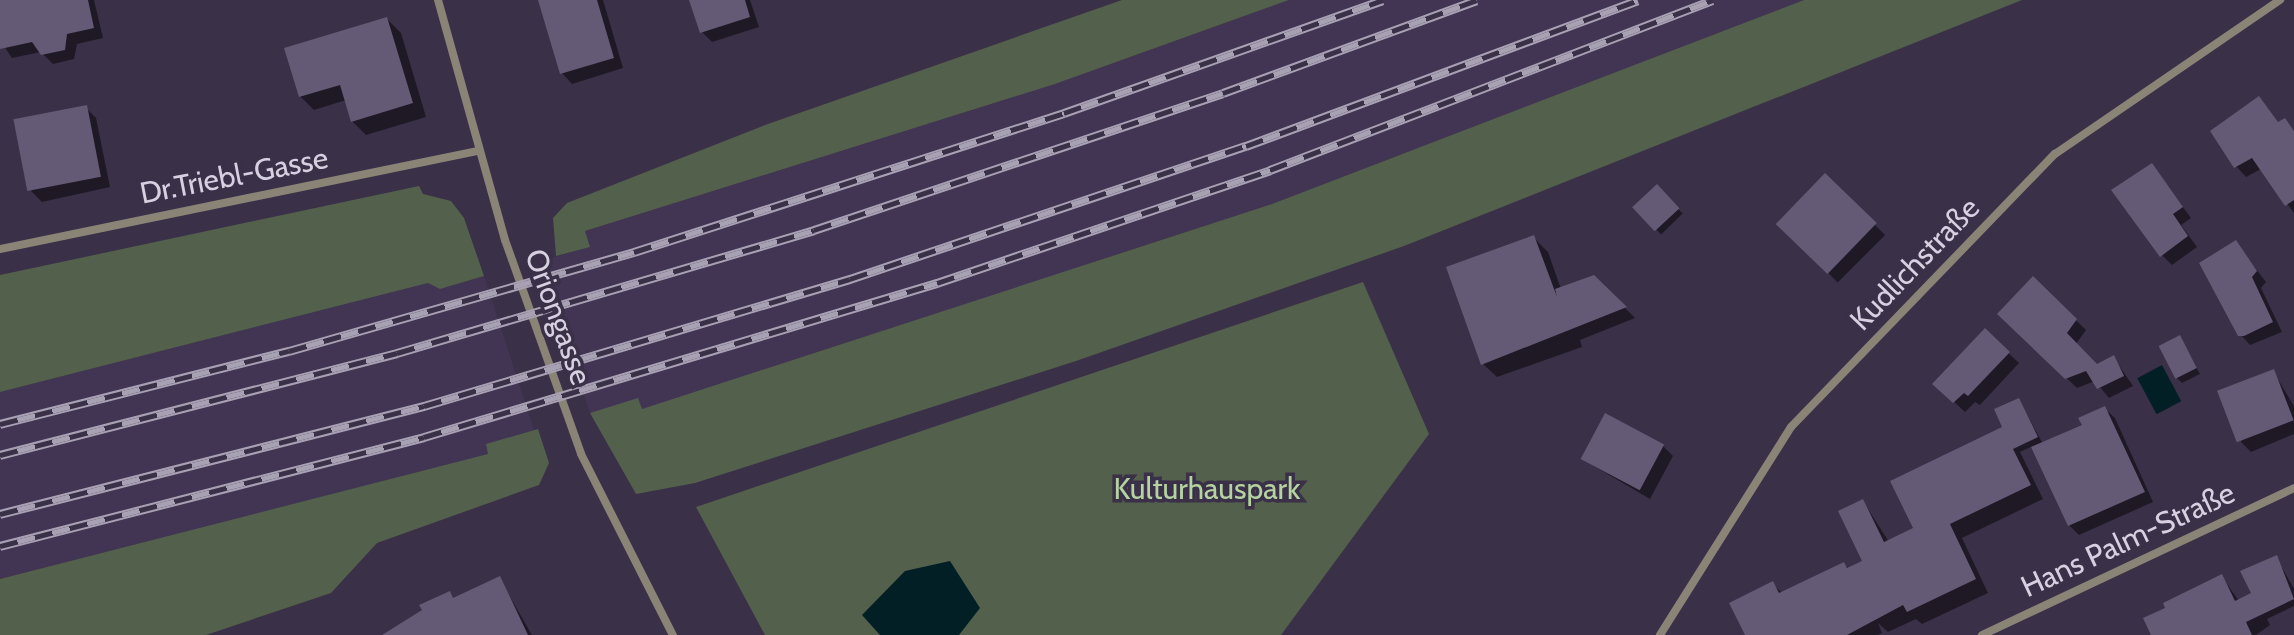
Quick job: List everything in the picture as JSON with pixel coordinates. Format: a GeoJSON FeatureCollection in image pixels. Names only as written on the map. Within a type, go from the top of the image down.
{"type":"FeatureCollection","features":[{"type":"Feature","properties":{"kind":"street","name":"Oriongasse"},"geometry":{"type":"LineString","coordinates":[[438,0],[478,151],[581,454],[673,635]]}},
{"type":"Feature","properties":{"kind":"street","name":"Kudlichstraße"},"geometry":{"type":"LineString","coordinates":[[1660,635],[1791,427],[2055,154],[2280,0]]}},
{"type":"Feature","properties":{"kind":"street","name":"Dr.Triebl-Gasse"},"geometry":{"type":"LineString","coordinates":[[0,249],[478,151]]}},
{"type":"Feature","properties":{"kind":"street","name":"Hans Palm-Straße"},"geometry":{"type":"LineString","coordinates":[[1982,635],[2294,488]]}},
{"type":"Feature","properties":{"kind":"shaded area"},"geometry":{"type":"Polygon","coordinates":[[[1289,0],[1804,0],[1272,204],[642,409],[638,399],[590,413],[540,261],[589,247],[585,231],[1055,84],[1289,0]]]}},
{"type":"Feature","properties":{"kind":"shaded area"},"geometry":{"type":"Polygon","coordinates":[[[484,276],[534,430],[487,444],[489,454],[0,579],[0,392],[428,283],[440,289],[484,276]]]}},
{"type":"Feature","properties":{"kind":"shaded area"},"geometry":{"type":"Polygon","coordinates":[[[2162,365],[2181,401],[2157,414],[2137,378],[2162,365]]]}},
{"type":"Feature","properties":{"kind":"shaded area"},"geometry":{"type":"Polygon","coordinates":[[[950,561],[980,608],[959,635],[880,635],[862,615],[905,571],[950,561]]]}},
{"type":"Feature","properties":{"kind":"green space"},"geometry":{"type":"Polygon","coordinates":[[[1122,0],[1289,0],[1055,84],[585,231],[590,247],[556,256],[553,218],[567,203],[765,125],[1122,0]]]}},
{"type":"Feature","properties":{"kind":"green space"},"geometry":{"type":"Polygon","coordinates":[[[1804,0],[2022,0],[1404,246],[1076,361],[695,483],[636,494],[590,413],[638,398],[642,409],[1272,204],[1804,0]]]}},
{"type":"Feature","properties":{"kind":"green space"},"geometry":{"type":"Polygon","coordinates":[[[419,186],[423,194],[451,201],[464,218],[484,276],[440,289],[428,283],[0,392],[0,275],[419,186]]]}},
{"type":"Feature","properties":{"kind":"green space","name":"Kulturhauspark"},"geometry":{"type":"Polygon","coordinates":[[[1363,282],[1429,434],[1281,635],[765,635],[696,507],[1363,282]]]}},
{"type":"Feature","properties":{"kind":"green space"},"geometry":{"type":"Polygon","coordinates":[[[538,429],[549,463],[539,485],[377,543],[331,593],[206,635],[0,635],[0,579],[488,454],[486,444],[538,429]]]}},
{"type":"Feature","properties":{"kind":"building"},"geometry":{"type":"Polygon","coordinates":[[[0,0],[88,0],[94,28],[67,34],[65,50],[41,55],[32,42],[0,49],[0,0]]]}},
{"type":"Feature","properties":{"kind":"building"},"geometry":{"type":"Polygon","coordinates":[[[538,0],[597,0],[614,58],[560,74],[538,0]]]}},
{"type":"Feature","properties":{"kind":"building"},"geometry":{"type":"Polygon","coordinates":[[[689,0],[745,0],[750,17],[700,33],[689,0]]]}},
{"type":"Feature","properties":{"kind":"building"},"geometry":{"type":"Polygon","coordinates":[[[387,17],[413,103],[351,122],[340,85],[299,97],[284,48],[387,17]]]}},
{"type":"Feature","properties":{"kind":"building"},"geometry":{"type":"Polygon","coordinates":[[[2259,96],[2278,122],[2285,118],[2294,131],[2294,200],[2285,206],[2252,158],[2234,168],[2210,131],[2259,96]]]}},
{"type":"Feature","properties":{"kind":"building"},"geometry":{"type":"Polygon","coordinates":[[[87,105],[101,177],[27,191],[13,119],[87,105]]]}},
{"type":"Feature","properties":{"kind":"building"},"geometry":{"type":"Polygon","coordinates":[[[2152,163],[2183,207],[2173,214],[2188,236],[2160,257],[2111,190],[2152,163]]]}},
{"type":"Feature","properties":{"kind":"building"},"geometry":{"type":"Polygon","coordinates":[[[1825,173],[1877,223],[1827,274],[1776,224],[1825,173]]]}},
{"type":"Feature","properties":{"kind":"building"},"geometry":{"type":"Polygon","coordinates":[[[1657,184],[1680,208],[1655,231],[1632,207],[1657,184]]]}},
{"type":"Feature","properties":{"kind":"building"},"geometry":{"type":"Polygon","coordinates":[[[1534,235],[1557,297],[1555,289],[1594,275],[1627,307],[1481,365],[1446,267],[1534,235]]]}},
{"type":"Feature","properties":{"kind":"building"},"geometry":{"type":"Polygon","coordinates":[[[2236,240],[2257,271],[2252,277],[2273,322],[2244,336],[2238,336],[2199,263],[2236,240]]]}},
{"type":"Feature","properties":{"kind":"building"},"geometry":{"type":"Polygon","coordinates":[[[2033,276],[2077,319],[2067,333],[2097,364],[2114,355],[2124,376],[2097,389],[2086,371],[2065,379],[1997,314],[2033,276]]]}},
{"type":"Feature","properties":{"kind":"building"},"geometry":{"type":"Polygon","coordinates":[[[1985,328],[2010,352],[1968,396],[1964,393],[1953,403],[1932,384],[1985,328]]]}},
{"type":"Feature","properties":{"kind":"building"},"geometry":{"type":"Polygon","coordinates":[[[2180,335],[2197,368],[2175,379],[2159,346],[2180,335]]]}},
{"type":"Feature","properties":{"kind":"building"},"geometry":{"type":"Polygon","coordinates":[[[2274,369],[2294,420],[2237,442],[2217,391],[2274,369]]]}},
{"type":"Feature","properties":{"kind":"building"},"geometry":{"type":"Polygon","coordinates":[[[2019,398],[2038,437],[2013,449],[2031,485],[1950,524],[1976,579],[1907,612],[1903,605],[1847,635],[1745,635],[1729,603],[1773,581],[1779,593],[1844,562],[1847,568],[1862,561],[1838,511],[1863,499],[1884,542],[1913,528],[1890,481],[2002,427],[1994,409],[2019,398]]]}},
{"type":"Feature","properties":{"kind":"building"},"geometry":{"type":"Polygon","coordinates":[[[2105,406],[2145,492],[2068,526],[2031,447],[2082,425],[2078,418],[2105,406]]]}},
{"type":"Feature","properties":{"kind":"building"},"geometry":{"type":"Polygon","coordinates":[[[1605,413],[1664,444],[1640,490],[1581,459],[1605,413]]]}},
{"type":"Feature","properties":{"kind":"building"},"geometry":{"type":"Polygon","coordinates":[[[2277,555],[2294,599],[2246,622],[2252,635],[2151,635],[2143,618],[2165,608],[2163,603],[2222,574],[2235,601],[2251,593],[2240,571],[2277,555]]]}},
{"type":"Feature","properties":{"kind":"building"},"geometry":{"type":"Polygon","coordinates":[[[500,576],[528,635],[382,635],[422,610],[419,605],[450,591],[453,598],[500,576]]]}},
{"type":"Feature","properties":{"kind":"railway"},"geometry":{"type":"LineString","coordinates":[[0,424],[289,351],[634,252],[1064,113],[1383,0]]}},
{"type":"Feature","properties":{"kind":"railway"},"geometry":{"type":"LineString","coordinates":[[0,455],[397,353],[814,230],[1223,93],[1477,0]]}},
{"type":"Feature","properties":{"kind":"railway"},"geometry":{"type":"LineString","coordinates":[[0,514],[424,406],[850,279],[1246,146],[1638,0]]}},
{"type":"Feature","properties":{"kind":"railway"},"geometry":{"type":"LineString","coordinates":[[0,546],[424,437],[937,283],[1270,170],[1713,0]]}}]}
